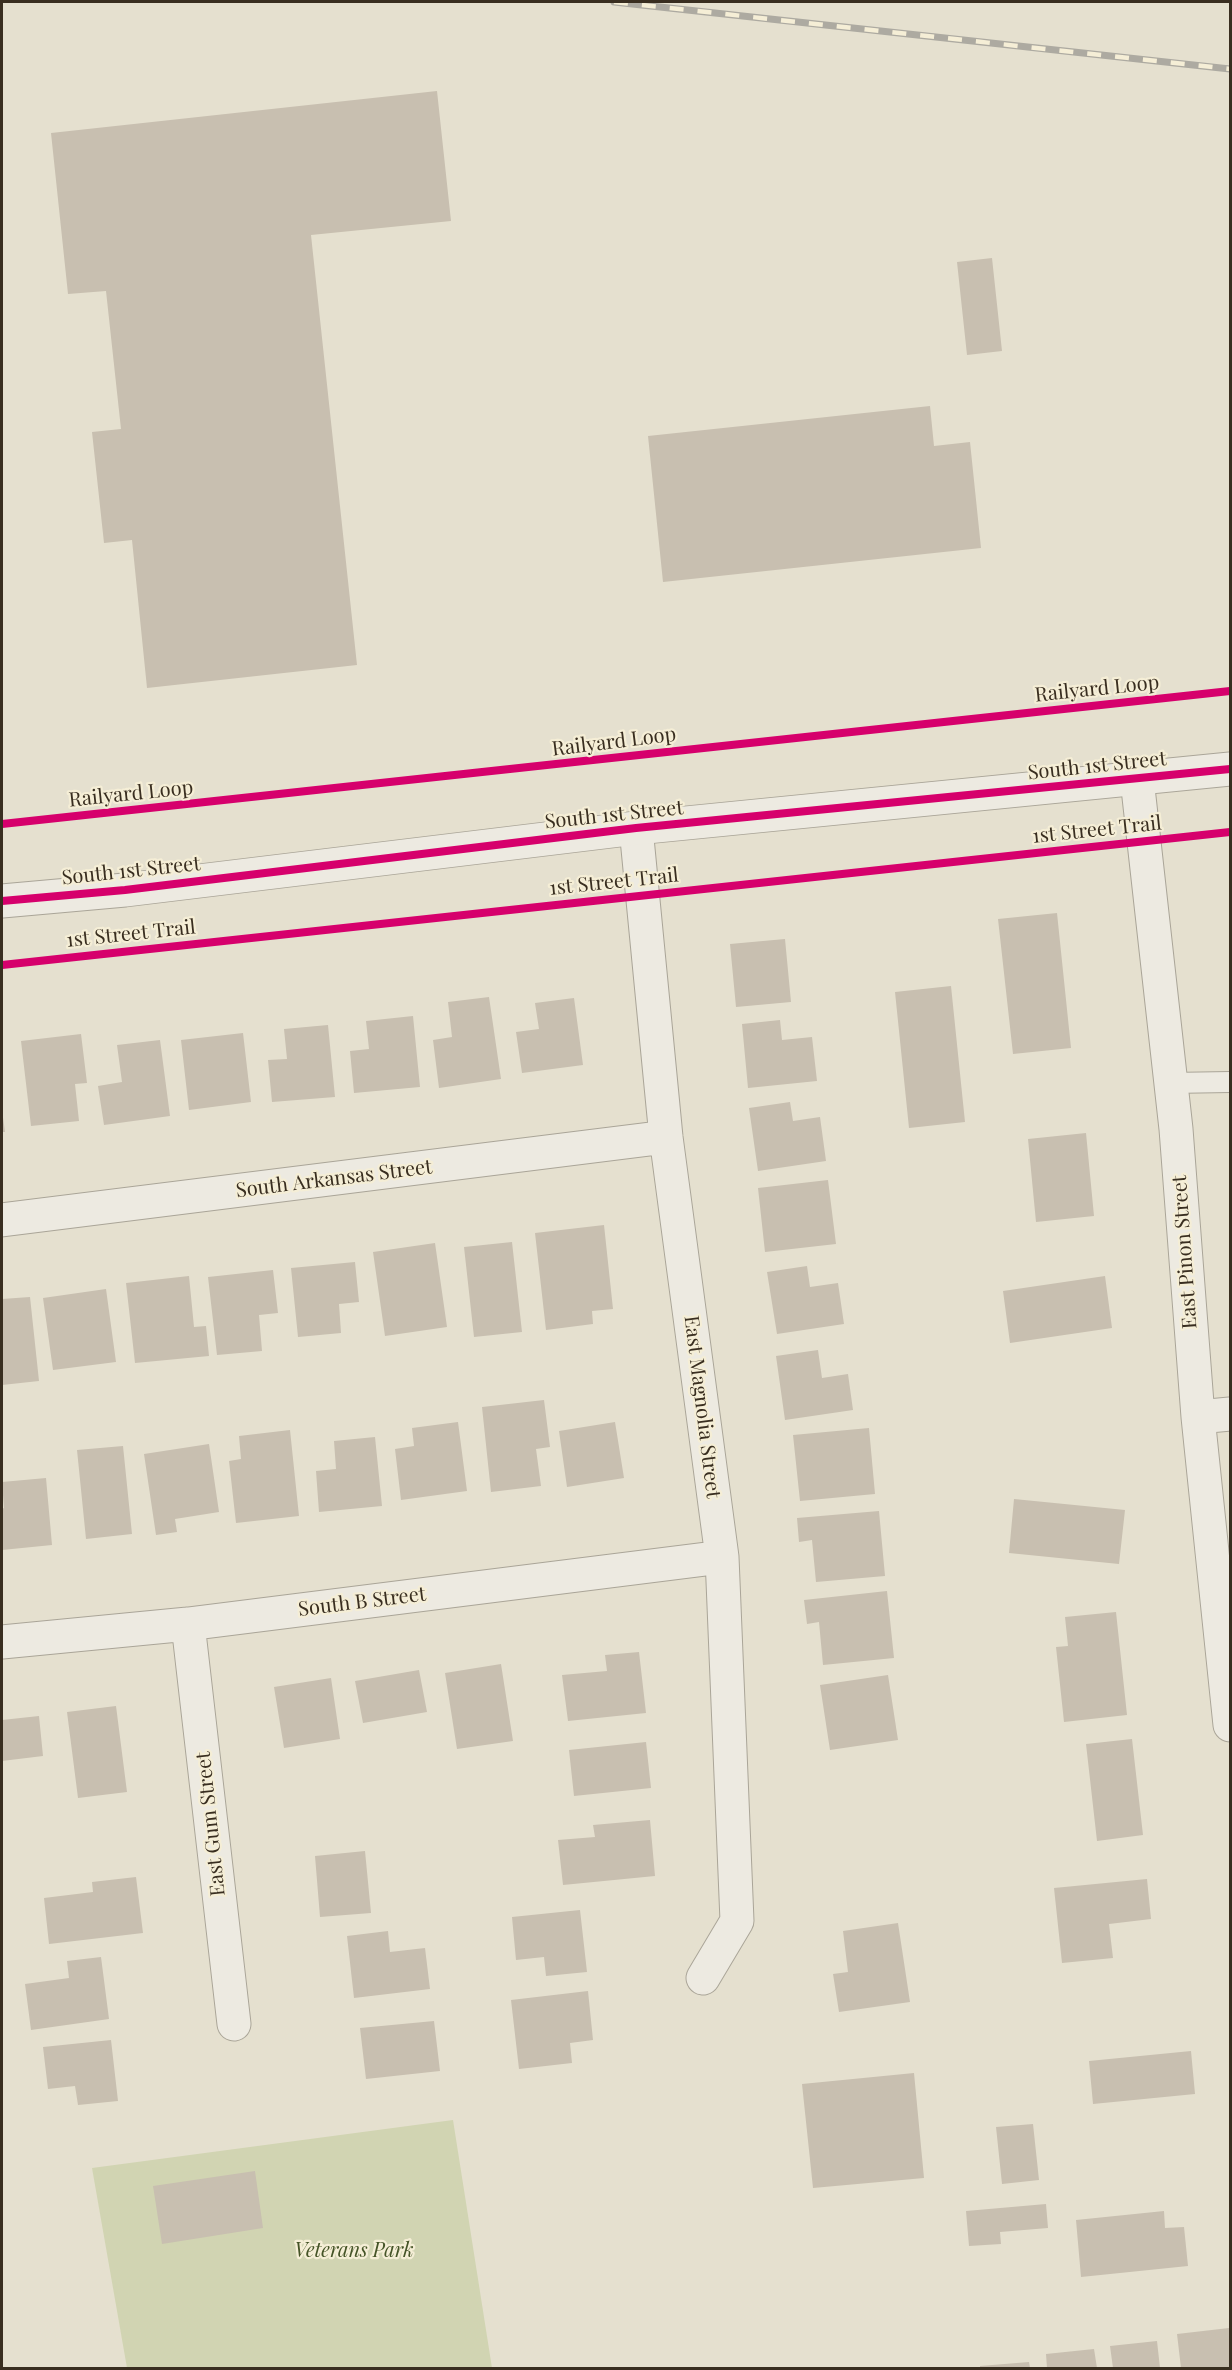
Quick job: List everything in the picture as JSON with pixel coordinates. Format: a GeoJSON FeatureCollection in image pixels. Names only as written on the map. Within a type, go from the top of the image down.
{"type":"FeatureCollection","features":[{"type":"Feature","properties":{"kind":"street","name":"South 1st Street"},"geometry":{"type":"LineString","coordinates":[[2,901],[137,888],[636,828],[1230,769]]}},
{"type":"Feature","properties":{"kind":"street","name":"East Pinon Street"},"geometry":{"type":"LineString","coordinates":[[1137,779],[1170,1083],[1197,1417],[1230,1725]]}},
{"type":"Feature","properties":{"kind":"street","name":"East Magnolia Street"},"geometry":{"type":"LineString","coordinates":[[636,828],[666,1137],[722,1557],[737,1921],[703,1978]]}},
{"type":"Feature","properties":{"kind":"street","name":"South Arkansas Street"},"geometry":{"type":"LineString","coordinates":[[2,1220],[666,1137]]}},
{"type":"Feature","properties":{"kind":"street"},"geometry":{"type":"LineString","coordinates":[[1197,1417],[1230,1414]]}},
{"type":"Feature","properties":{"kind":"street","name":"South B Street"},"geometry":{"type":"LineString","coordinates":[[2,1642],[188,1624],[722,1557]]}},
{"type":"Feature","properties":{"kind":"street","name":"East Gum Street"},"geometry":{"type":"LineString","coordinates":[[188,1624],[234,2024]]}},
{"type":"Feature","properties":{"kind":"lane"},"geometry":{"type":"LineString","coordinates":[[1170,1083],[1230,1082]]}},
{"type":"Feature","properties":{"kind":"green space","name":"Veterans Park"},"geometry":{"type":"Polygon","coordinates":[[[453,2120],[492,2368],[127,2368],[92,2168],[453,2120]]]}},
{"type":"Feature","properties":{"kind":"building"},"geometry":{"type":"Polygon","coordinates":[[[437,91],[451,221],[311,235],[357,665],[147,688],[132,540],[104,543],[92,432],[121,429],[106,291],[68,294],[51,133],[437,91]]]}},
{"type":"Feature","properties":{"kind":"building"},"geometry":{"type":"Polygon","coordinates":[[[992,258],[1002,351],[967,355],[957,262],[992,258]]]}},
{"type":"Feature","properties":{"kind":"building"},"geometry":{"type":"Polygon","coordinates":[[[930,406],[934,446],[970,442],[981,548],[663,582],[648,436],[930,406]]]}},
{"type":"Feature","properties":{"kind":"building"},"geometry":{"type":"Polygon","coordinates":[[[1057,913],[1071,1048],[1013,1054],[998,919],[1057,913]]]}},
{"type":"Feature","properties":{"kind":"building"},"geometry":{"type":"Polygon","coordinates":[[[785,939],[791,1002],[736,1007],[730,944],[785,939]]]}},
{"type":"Feature","properties":{"kind":"building"},"geometry":{"type":"Polygon","coordinates":[[[951,986],[965,1122],[909,1128],[895,992],[951,986]]]}},
{"type":"Feature","properties":{"kind":"building"},"geometry":{"type":"Polygon","coordinates":[[[489,997],[501,1079],[439,1088],[433,1040],[452,1037],[448,1002],[489,997]]]}},
{"type":"Feature","properties":{"kind":"building"},"geometry":{"type":"Polygon","coordinates":[[[574,998],[583,1065],[522,1073],[516,1032],[539,1029],[535,1003],[574,998]]]}},
{"type":"Feature","properties":{"kind":"building"},"geometry":{"type":"Polygon","coordinates":[[[413,1016],[420,1087],[354,1093],[350,1051],[369,1049],[366,1021],[413,1016]]]}},
{"type":"Feature","properties":{"kind":"building"},"geometry":{"type":"Polygon","coordinates":[[[780,1020],[782,1040],[812,1037],[817,1081],[748,1088],[742,1024],[780,1020]]]}},
{"type":"Feature","properties":{"kind":"building"},"geometry":{"type":"Polygon","coordinates":[[[328,1025],[335,1097],[272,1102],[268,1060],[287,1059],[284,1029],[328,1025]]]}},
{"type":"Feature","properties":{"kind":"building"},"geometry":{"type":"Polygon","coordinates":[[[243,1033],[251,1102],[189,1110],[181,1040],[243,1033]]]}},
{"type":"Feature","properties":{"kind":"building"},"geometry":{"type":"Polygon","coordinates":[[[81,1034],[87,1083],[75,1084],[79,1121],[31,1126],[21,1041],[81,1034]]]}},
{"type":"Feature","properties":{"kind":"building"},"geometry":{"type":"Polygon","coordinates":[[[160,1040],[170,1116],[104,1125],[98,1086],[122,1082],[117,1045],[160,1040]]]}},
{"type":"Feature","properties":{"kind":"building"},"geometry":{"type":"Polygon","coordinates":[[[790,1102],[793,1121],[820,1117],[826,1161],[758,1171],[749,1108],[790,1102]]]}},
{"type":"Feature","properties":{"kind":"building"},"geometry":{"type":"Polygon","coordinates":[[[2,1110],[5,1132],[2,1132],[2,1110]]]}},
{"type":"Feature","properties":{"kind":"building"},"geometry":{"type":"Polygon","coordinates":[[[1086,1133],[1094,1216],[1036,1222],[1028,1139],[1086,1133]]]}},
{"type":"Feature","properties":{"kind":"building"},"geometry":{"type":"Polygon","coordinates":[[[828,1180],[836,1244],[765,1252],[758,1188],[828,1180]]]}},
{"type":"Feature","properties":{"kind":"building"},"geometry":{"type":"Polygon","coordinates":[[[604,1225],[613,1309],[592,1311],[593,1324],[546,1330],[535,1233],[604,1225]]]}},
{"type":"Feature","properties":{"kind":"building"},"geometry":{"type":"Polygon","coordinates":[[[512,1242],[522,1332],[474,1337],[464,1247],[512,1242]]]}},
{"type":"Feature","properties":{"kind":"building"},"geometry":{"type":"Polygon","coordinates":[[[435,1243],[447,1327],[385,1336],[373,1252],[435,1243]]]}},
{"type":"Feature","properties":{"kind":"building"},"geometry":{"type":"Polygon","coordinates":[[[355,1262],[359,1302],[339,1304],[341,1333],[298,1337],[291,1268],[355,1262]]]}},
{"type":"Feature","properties":{"kind":"building"},"geometry":{"type":"Polygon","coordinates":[[[807,1266],[810,1287],[838,1283],[844,1324],[777,1334],[767,1272],[807,1266]]]}},
{"type":"Feature","properties":{"kind":"building"},"geometry":{"type":"Polygon","coordinates":[[[273,1270],[278,1313],[259,1315],[262,1351],[217,1355],[208,1277],[273,1270]]]}},
{"type":"Feature","properties":{"kind":"building"},"geometry":{"type":"Polygon","coordinates":[[[189,1276],[194,1327],[206,1326],[209,1356],[135,1363],[126,1283],[189,1276]]]}},
{"type":"Feature","properties":{"kind":"building"},"geometry":{"type":"Polygon","coordinates":[[[1105,1276],[1112,1328],[1010,1343],[1003,1291],[1105,1276]]]}},
{"type":"Feature","properties":{"kind":"building"},"geometry":{"type":"Polygon","coordinates":[[[106,1289],[116,1362],[53,1370],[43,1298],[106,1289]]]}},
{"type":"Feature","properties":{"kind":"building"},"geometry":{"type":"Polygon","coordinates":[[[30,1297],[39,1381],[2,1385],[2,1299],[30,1297]]]}},
{"type":"Feature","properties":{"kind":"building"},"geometry":{"type":"Polygon","coordinates":[[[818,1350],[822,1378],[848,1374],[853,1410],[785,1420],[776,1356],[818,1350]]]}},
{"type":"Feature","properties":{"kind":"building"},"geometry":{"type":"Polygon","coordinates":[[[544,1400],[550,1447],[536,1449],[541,1486],[491,1492],[482,1407],[544,1400]]]}},
{"type":"Feature","properties":{"kind":"building"},"geometry":{"type":"Polygon","coordinates":[[[458,1422],[467,1491],[401,1500],[395,1449],[414,1446],[412,1428],[458,1422]]]}},
{"type":"Feature","properties":{"kind":"building"},"geometry":{"type":"Polygon","coordinates":[[[615,1422],[624,1478],[567,1487],[559,1431],[615,1422]]]}},
{"type":"Feature","properties":{"kind":"building"},"geometry":{"type":"Polygon","coordinates":[[[869,1428],[875,1494],[800,1501],[793,1435],[869,1428]]]}},
{"type":"Feature","properties":{"kind":"building"},"geometry":{"type":"Polygon","coordinates":[[[290,1430],[299,1516],[236,1523],[229,1461],[241,1459],[239,1436],[290,1430]]]}},
{"type":"Feature","properties":{"kind":"building"},"geometry":{"type":"Polygon","coordinates":[[[375,1437],[382,1506],[319,1512],[316,1471],[336,1469],[334,1441],[375,1437]]]}},
{"type":"Feature","properties":{"kind":"building"},"geometry":{"type":"Polygon","coordinates":[[[209,1444],[219,1512],[175,1519],[177,1532],[156,1535],[144,1454],[209,1444]]]}},
{"type":"Feature","properties":{"kind":"building"},"geometry":{"type":"Polygon","coordinates":[[[123,1446],[132,1534],[86,1539],[77,1450],[123,1446]]]}},
{"type":"Feature","properties":{"kind":"building"},"geometry":{"type":"Polygon","coordinates":[[[46,1478],[52,1545],[2,1550],[2,1509],[4,1508],[2,1482],[46,1478]]]}},
{"type":"Feature","properties":{"kind":"building"},"geometry":{"type":"Polygon","coordinates":[[[1014,1499],[1125,1510],[1119,1564],[1009,1553],[1014,1499]]]}},
{"type":"Feature","properties":{"kind":"building"},"geometry":{"type":"Polygon","coordinates":[[[879,1511],[885,1576],[816,1582],[812,1540],[799,1542],[797,1518],[879,1511]]]}},
{"type":"Feature","properties":{"kind":"building"},"geometry":{"type":"Polygon","coordinates":[[[887,1591],[894,1658],[823,1665],[819,1622],[807,1624],[804,1600],[887,1591]]]}},
{"type":"Feature","properties":{"kind":"building"},"geometry":{"type":"Polygon","coordinates":[[[1116,1612],[1127,1715],[1064,1722],[1056,1647],[1068,1646],[1065,1617],[1116,1612]]]}},
{"type":"Feature","properties":{"kind":"building"},"geometry":{"type":"Polygon","coordinates":[[[639,1652],[646,1713],[568,1721],[562,1675],[607,1671],[605,1655],[639,1652]]]}},
{"type":"Feature","properties":{"kind":"building"},"geometry":{"type":"Polygon","coordinates":[[[501,1664],[513,1741],[457,1749],[445,1673],[501,1664]]]}},
{"type":"Feature","properties":{"kind":"building"},"geometry":{"type":"Polygon","coordinates":[[[419,1670],[427,1712],[363,1723],[355,1681],[419,1670]]]}},
{"type":"Feature","properties":{"kind":"building"},"geometry":{"type":"Polygon","coordinates":[[[888,1675],[898,1740],[830,1750],[820,1685],[888,1675]]]}},
{"type":"Feature","properties":{"kind":"building"},"geometry":{"type":"Polygon","coordinates":[[[331,1678],[340,1739],[284,1748],[274,1687],[331,1678]]]}},
{"type":"Feature","properties":{"kind":"building"},"geometry":{"type":"Polygon","coordinates":[[[116,1706],[127,1792],[78,1798],[67,1712],[116,1706]]]}},
{"type":"Feature","properties":{"kind":"building"},"geometry":{"type":"Polygon","coordinates":[[[39,1716],[43,1756],[2,1761],[2,1720],[39,1716]]]}},
{"type":"Feature","properties":{"kind":"building"},"geometry":{"type":"Polygon","coordinates":[[[1132,1739],[1143,1835],[1097,1841],[1086,1744],[1132,1739]]]}},
{"type":"Feature","properties":{"kind":"building"},"geometry":{"type":"Polygon","coordinates":[[[646,1742],[651,1788],[574,1796],[569,1750],[646,1742]]]}},
{"type":"Feature","properties":{"kind":"building"},"geometry":{"type":"Polygon","coordinates":[[[650,1820],[655,1876],[563,1885],[558,1840],[595,1837],[593,1825],[650,1820]]]}},
{"type":"Feature","properties":{"kind":"building"},"geometry":{"type":"Polygon","coordinates":[[[365,1851],[371,1913],[320,1917],[315,1856],[365,1851]]]}},
{"type":"Feature","properties":{"kind":"building"},"geometry":{"type":"Polygon","coordinates":[[[136,1877],[143,1933],[49,1944],[44,1898],[93,1892],[92,1882],[136,1877]]]}},
{"type":"Feature","properties":{"kind":"building"},"geometry":{"type":"Polygon","coordinates":[[[1147,1879],[1151,1919],[1109,1924],[1113,1958],[1062,1963],[1054,1888],[1147,1879]]]}},
{"type":"Feature","properties":{"kind":"building"},"geometry":{"type":"Polygon","coordinates":[[[580,1910],[587,1972],[546,1976],[544,1957],[516,1960],[512,1917],[580,1910]]]}},
{"type":"Feature","properties":{"kind":"building"},"geometry":{"type":"Polygon","coordinates":[[[898,1923],[910,2002],[839,2012],[833,1974],[848,1972],[843,1931],[898,1923]]]}},
{"type":"Feature","properties":{"kind":"building"},"geometry":{"type":"Polygon","coordinates":[[[388,1931],[390,1952],[425,1948],[430,1989],[354,1998],[347,1936],[388,1931]]]}},
{"type":"Feature","properties":{"kind":"building"},"geometry":{"type":"Polygon","coordinates":[[[101,1957],[109,2019],[31,2030],[25,1984],[69,1978],[67,1961],[101,1957]]]}},
{"type":"Feature","properties":{"kind":"building"},"geometry":{"type":"Polygon","coordinates":[[[588,1991],[593,2040],[570,2043],[572,2063],[519,2069],[511,2000],[588,1991]]]}},
{"type":"Feature","properties":{"kind":"building"},"geometry":{"type":"Polygon","coordinates":[[[434,2021],[440,2071],[366,2079],[360,2028],[434,2021]]]}},
{"type":"Feature","properties":{"kind":"building"},"geometry":{"type":"Polygon","coordinates":[[[111,2040],[118,2101],[78,2105],[75,2086],[48,2089],[43,2047],[111,2040]]]}},
{"type":"Feature","properties":{"kind":"building"},"geometry":{"type":"Polygon","coordinates":[[[1191,2051],[1195,2094],[1093,2104],[1089,2061],[1191,2051]]]}},
{"type":"Feature","properties":{"kind":"building"},"geometry":{"type":"Polygon","coordinates":[[[914,2073],[924,2178],[813,2188],[802,2084],[914,2073]]]}},
{"type":"Feature","properties":{"kind":"building"},"geometry":{"type":"Polygon","coordinates":[[[1033,2124],[1039,2180],[1002,2184],[996,2127],[1033,2124]]]}},
{"type":"Feature","properties":{"kind":"building"},"geometry":{"type":"Polygon","coordinates":[[[255,2171],[263,2228],[162,2244],[153,2186],[255,2171]]]}},
{"type":"Feature","properties":{"kind":"building"},"geometry":{"type":"Polygon","coordinates":[[[1046,2204],[1048,2228],[1000,2232],[1001,2244],[969,2246],[966,2211],[1046,2204]]]}},
{"type":"Feature","properties":{"kind":"building"},"geometry":{"type":"Polygon","coordinates":[[[1164,2211],[1165,2228],[1184,2227],[1188,2266],[1081,2277],[1076,2220],[1164,2211]]]}},
{"type":"Feature","properties":{"kind":"building"},"geometry":{"type":"Polygon","coordinates":[[[1229,2328],[1230,2368],[1181,2368],[1177,2334],[1229,2328]]]}},
{"type":"Feature","properties":{"kind":"building"},"geometry":{"type":"Polygon","coordinates":[[[1157,2341],[1160,2368],[1113,2368],[1110,2346],[1157,2341]]]}},
{"type":"Feature","properties":{"kind":"building"},"geometry":{"type":"Polygon","coordinates":[[[1094,2349],[1097,2368],[1047,2368],[1046,2354],[1094,2349]]]}},
{"type":"Feature","properties":{"kind":"building"},"geometry":{"type":"Polygon","coordinates":[[[1029,2362],[1030,2368],[980,2368],[980,2366],[1029,2362]]]}},
{"type":"Feature","properties":{"kind":"railway"},"geometry":{"type":"LineString","coordinates":[[614,2],[1230,69]]}},
{"type":"Feature","properties":{"kind":"cycle path","name":"Railyard Loop"},"geometry":{"type":"LineString","coordinates":[[2,824],[1230,691]]}},
{"type":"Feature","properties":{"kind":"cycle path"},"geometry":{"type":"LineString","coordinates":[[2,901],[125,890],[636,828],[1230,769]]}},
{"type":"Feature","properties":{"kind":"cycle path","name":"1st Street Trail"},"geometry":{"type":"LineString","coordinates":[[2,965],[1230,832]]}}]}
